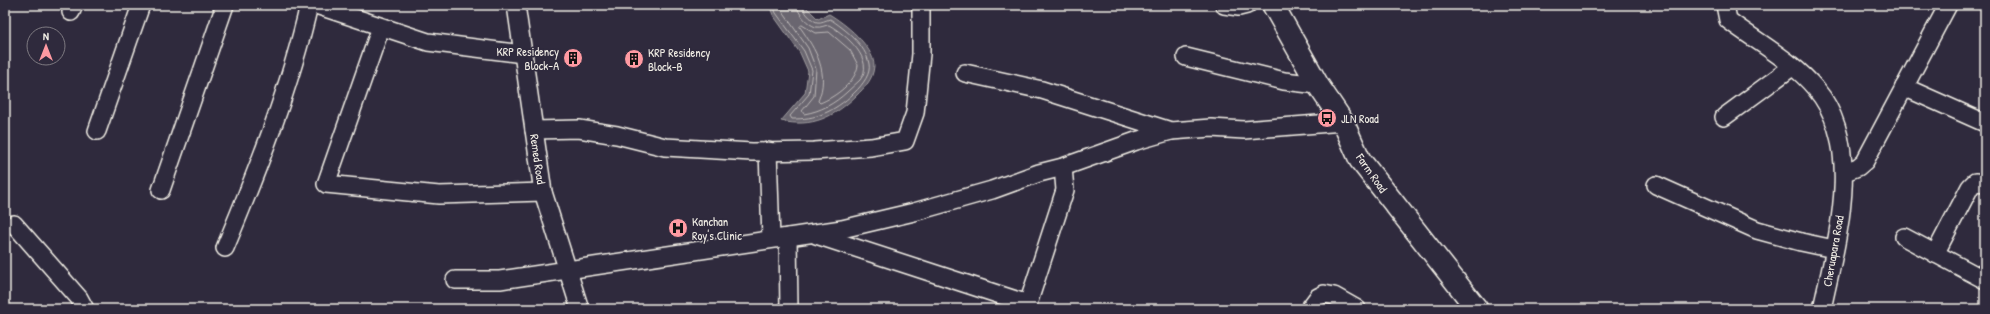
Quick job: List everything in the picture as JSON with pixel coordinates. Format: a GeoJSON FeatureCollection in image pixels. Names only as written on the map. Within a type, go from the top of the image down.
{"type":"FeatureCollection","features":[{"type":"Feature","properties":{"kind":"main road","name":"Farm Road"},"geometry":{"type":"LineString","coordinates":[[1273,5],[1318,85],[1343,122],[1360,160],[1478,309]]}},
{"type":"Feature","properties":{"kind":"street"},"geometry":{"type":"LineString","coordinates":[[97,131],[141,5]]}},
{"type":"Feature","properties":{"kind":"street"},"geometry":{"type":"LineString","coordinates":[[161,190],[225,5]]}},
{"type":"Feature","properties":{"kind":"street"},"geometry":{"type":"LineString","coordinates":[[225,248],[294,63],[309,5]]}},
{"type":"Feature","properties":{"kind":"street"},"geometry":{"type":"LineString","coordinates":[[316,5],[381,28],[428,42],[523,54]]}},
{"type":"Feature","properties":{"kind":"street","name":"Remed Road"},"geometry":{"type":"LineString","coordinates":[[516,5],[543,192],[580,309]]}},
{"type":"Feature","properties":{"kind":"street"},"geometry":{"type":"LineString","coordinates":[[534,130],[579,129],[617,135],[665,147],[768,151],[870,147],[905,141],[915,113],[921,54],[921,5]]}},
{"type":"Feature","properties":{"kind":"street"},"geometry":{"type":"LineString","coordinates":[[1224,5],[1239,7],[1247,5]]}},
{"type":"Feature","properties":{"kind":"street","name":"Cheruapara Road"},"geometry":{"type":"LineString","coordinates":[[1725,5],[1728,20],[1792,67],[1817,90],[1836,122],[1842,144],[1845,172],[1834,249],[1822,309]]}},
{"type":"Feature","properties":{"kind":"street"},"geometry":{"type":"LineString","coordinates":[[1845,172],[1858,167],[1865,161],[1948,5]]}},
{"type":"Feature","properties":{"kind":"street"},"geometry":{"type":"LineString","coordinates":[[381,28],[326,184],[439,195],[543,192]]}},
{"type":"Feature","properties":{"kind":"street"},"geometry":{"type":"LineString","coordinates":[[1186,57],[1284,81],[1318,85]]}},
{"type":"Feature","properties":{"kind":"street"},"geometry":{"type":"LineString","coordinates":[[1724,117],[1792,67]]}},
{"type":"Feature","properties":{"kind":"street"},"geometry":{"type":"LineString","coordinates":[[965,73],[1042,90],[1171,131]]}},
{"type":"Feature","properties":{"kind":"street"},"geometry":{"type":"LineString","coordinates":[[1904,87],[1985,123]]}},
{"type":"Feature","properties":{"kind":"street"},"geometry":{"type":"LineString","coordinates":[[455,280],[500,280],[568,271],[770,239],[814,234],[914,212],[1063,168],[1136,141],[1171,131],[1211,128],[1244,130],[1343,122]]}},
{"type":"Feature","properties":{"kind":"street"},"geometry":{"type":"LineString","coordinates":[[768,151],[770,239]]}},
{"type":"Feature","properties":{"kind":"street"},"geometry":{"type":"LineString","coordinates":[[814,234],[1034,307],[1065,190],[1063,168]]}},
{"type":"Feature","properties":{"kind":"street"},"geometry":{"type":"LineString","coordinates":[[1935,254],[1970,187],[1975,182],[1985,183]]}},
{"type":"Feature","properties":{"kind":"street"},"geometry":{"type":"LineString","coordinates":[[1656,185],[1757,230],[1834,249]]}},
{"type":"Feature","properties":{"kind":"street"},"geometry":{"type":"LineString","coordinates":[[14,224],[79,298],[85,309]]}},
{"type":"Feature","properties":{"kind":"street"},"geometry":{"type":"LineString","coordinates":[[788,237],[789,309]]}},
{"type":"Feature","properties":{"kind":"street"},"geometry":{"type":"LineString","coordinates":[[1904,237],[1985,280]]}},
{"type":"Feature","properties":{"kind":"street"},"geometry":{"type":"LineString","coordinates":[[1309,309],[1318,297],[1324,294],[1357,309]]}},
{"type":"Feature","properties":{"kind":"water"},"geometry":{"type":"Polygon","coordinates":[[[769,5],[804,5],[818,19],[829,14],[850,29],[864,43],[873,58],[874,66],[872,75],[865,86],[848,103],[831,115],[813,122],[792,123],[781,121],[805,93],[808,71],[800,53],[773,15],[769,5]]]}},
{"type":"Feature","properties":{"kind":"place","name":"KRP Residency Block-A"},"geometry":{"type":"Point","coordinates":[573,58]}},
{"type":"Feature","properties":{"kind":"place","name":"KRP Residency Block-B"},"geometry":{"type":"Point","coordinates":[634,59]}},
{"type":"Feature","properties":{"kind":"place","name":"JLN Road"},"geometry":{"type":"Point","coordinates":[1327,118]}},
{"type":"Feature","properties":{"kind":"place","name":"Kanchan Roy's Clinic"},"geometry":{"type":"Point","coordinates":[678,228]}}]}
